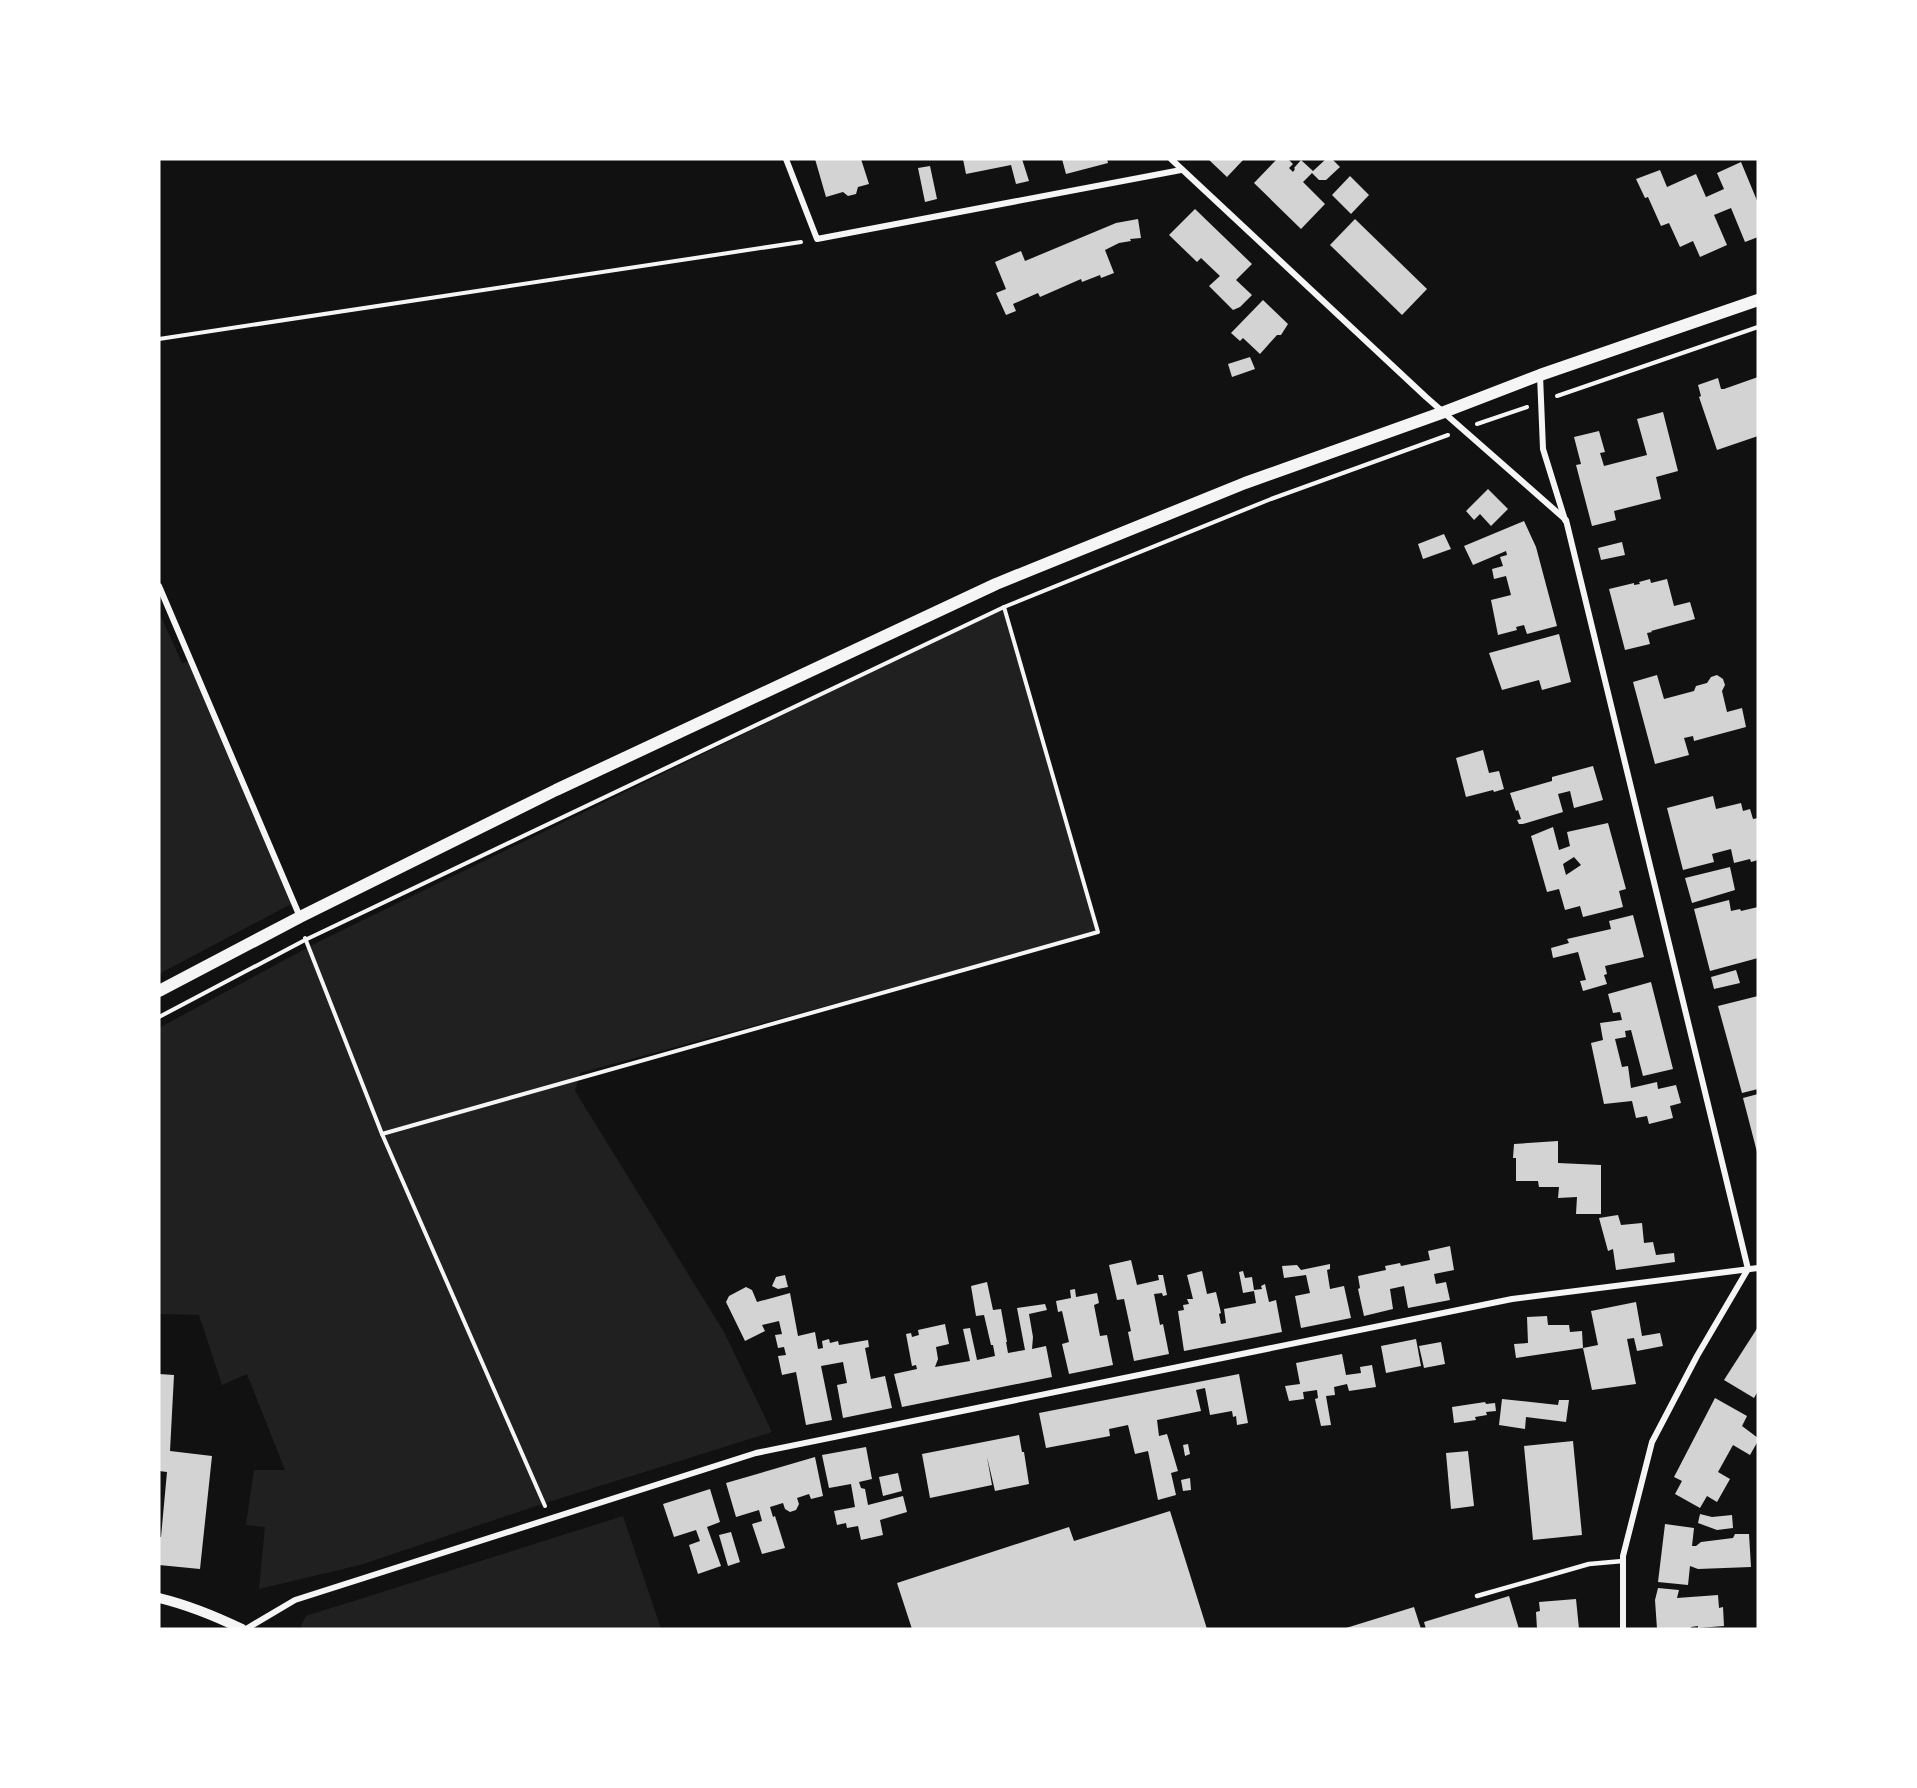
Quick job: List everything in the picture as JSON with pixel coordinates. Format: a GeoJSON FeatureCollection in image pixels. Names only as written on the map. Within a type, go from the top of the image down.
{"type":"FeatureCollection","features":[{"type":"Feature","properties":{"kind":"main road"},"geometry":{"type":"LineString","coordinates":[[159,991],[300,917],[556,790],[996,584],[1245,483],[1540,375],[1758,300]]}},
{"type":"Feature","properties":{"kind":"street"},"geometry":{"type":"LineString","coordinates":[[786,159],[817,239],[1181,170]]}},
{"type":"Feature","properties":{"kind":"street"},"geometry":{"type":"LineString","coordinates":[[1171,159],[1443,412],[1566,520]]}},
{"type":"Feature","properties":{"kind":"street"},"geometry":{"type":"LineString","coordinates":[[1540,375],[1543,449],[1566,520],[1748,1269],[1697,1356],[1652,1442],[1623,1556],[1623,1629]]}},
{"type":"Feature","properties":{"kind":"street"},"geometry":{"type":"LineString","coordinates":[[159,586],[300,917]]}},
{"type":"Feature","properties":{"kind":"street"},"geometry":{"type":"LineString","coordinates":[[159,1598],[185,1604],[244,1629],[296,1600],[756,1453],[1512,1299],[1758,1268]]}},
{"type":"Feature","properties":{"kind":"lane"},"geometry":{"type":"LineString","coordinates":[[1477,1596],[1589,1564],[1623,1562]]}},
{"type":"Feature","properties":{"kind":"path"},"geometry":{"type":"LineString","coordinates":[[159,339],[817,239]]}},
{"type":"Feature","properties":{"kind":"path"},"geometry":{"type":"LineString","coordinates":[[159,1017],[305,940],[1004,608],[1271,499],[1462,429],[1758,327]]}},
{"type":"Feature","properties":{"kind":"path"},"geometry":{"type":"LineString","coordinates":[[382,1134],[1098,932],[996,584]]}},
{"type":"Feature","properties":{"kind":"path"},"geometry":{"type":"LineString","coordinates":[[300,917],[305,940],[382,1134],[551,1519]]}},
{"type":"Feature","properties":{"kind":"shaded area"},"geometry":{"type":"Polygon","coordinates":[[[1004,607],[1098,932],[580,1073],[575,1091],[724,1332],[772,1432],[539,1505],[360,1565],[259,1589],[265,1527],[246,1525],[254,1470],[285,1470],[247,1374],[222,1385],[199,1315],[159,1314],[159,1028],[318,942],[1004,607]]]}},
{"type":"Feature","properties":{"kind":"shaded area"},"geometry":{"type":"Polygon","coordinates":[[[159,612],[182,663],[192,661],[293,903],[159,974],[159,612]]]}},
{"type":"Feature","properties":{"kind":"shaded area"},"geometry":{"type":"Polygon","coordinates":[[[623,1516],[661,1629],[303,1629],[301,1626],[306,1616],[623,1516]]]}},
{"type":"Feature","properties":{"kind":"building"},"geometry":{"type":"Polygon","coordinates":[[[815,159],[861,159],[869,184],[858,187],[856,194],[848,196],[843,192],[826,197],[815,159]]]}},
{"type":"Feature","properties":{"kind":"building"},"geometry":{"type":"Polygon","coordinates":[[[963,159],[1022,159],[1029,181],[1016,184],[1011,165],[966,174],[963,159]]]}},
{"type":"Feature","properties":{"kind":"building"},"geometry":{"type":"Polygon","coordinates":[[[1062,159],[1107,159],[1108,163],[1066,174],[1062,159]]]}},
{"type":"Feature","properties":{"kind":"building"},"geometry":{"type":"Polygon","coordinates":[[[1208,159],[1244,159],[1227,177],[1208,159]]]}},
{"type":"Feature","properties":{"kind":"building"},"geometry":{"type":"Polygon","coordinates":[[[1277,159],[1288,159],[1293,164],[1289,168],[1293,172],[1301,160],[1313,171],[1326,159],[1332,159],[1340,167],[1326,180],[1319,180],[1312,173],[1303,182],[1325,204],[1301,229],[1254,183],[1277,159]]]}},
{"type":"Feature","properties":{"kind":"building"},"geometry":{"type":"Polygon","coordinates":[[[1741,162],[1758,203],[1758,237],[1745,242],[1731,208],[1714,215],[1727,245],[1700,257],[1693,241],[1680,247],[1669,223],[1661,226],[1648,197],[1645,198],[1636,179],[1660,170],[1667,187],[1696,174],[1706,197],[1724,189],[1717,173],[1741,162]]]}},
{"type":"Feature","properties":{"kind":"building"},"geometry":{"type":"Polygon","coordinates":[[[930,166],[937,199],[925,202],[918,168],[930,166]]]}},
{"type":"Feature","properties":{"kind":"building"},"geometry":{"type":"Polygon","coordinates":[[[1350,176],[1369,195],[1351,214],[1332,195],[1350,176]]]}},
{"type":"Feature","properties":{"kind":"building"},"geometry":{"type":"Polygon","coordinates":[[[1195,209],[1252,264],[1236,280],[1252,295],[1240,307],[1233,310],[1209,286],[1220,276],[1201,258],[1197,262],[1169,235],[1195,209]]]}},
{"type":"Feature","properties":{"kind":"building"},"geometry":{"type":"Polygon","coordinates":[[[1138,219],[1141,238],[1130,239],[1131,241],[1119,243],[1105,250],[1114,273],[1101,278],[1100,275],[1082,282],[1081,279],[1040,297],[1038,293],[1013,304],[1016,311],[1006,315],[996,293],[1006,289],[995,262],[1021,251],[1025,261],[1116,223],[1138,219]]]}},
{"type":"Feature","properties":{"kind":"building"},"geometry":{"type":"Polygon","coordinates":[[[1355,219],[1427,289],[1402,315],[1330,245],[1355,219]]]}},
{"type":"Feature","properties":{"kind":"building"},"geometry":{"type":"Polygon","coordinates":[[[1263,300],[1288,324],[1281,335],[1277,335],[1260,354],[1243,338],[1240,341],[1231,333],[1263,300]]]}},
{"type":"Feature","properties":{"kind":"building"},"geometry":{"type":"Polygon","coordinates":[[[1250,357],[1255,369],[1232,377],[1228,364],[1250,357]]]}},
{"type":"Feature","properties":{"kind":"building"},"geometry":{"type":"Polygon","coordinates":[[[1758,377],[1758,436],[1717,450],[1699,397],[1701,396],[1698,385],[1718,378],[1721,389],[1724,389],[1758,377]]]}},
{"type":"Feature","properties":{"kind":"building"},"geometry":{"type":"Polygon","coordinates":[[[1663,412],[1678,471],[1656,477],[1661,499],[1614,511],[1616,520],[1592,526],[1576,465],[1581,464],[1574,437],[1599,431],[1605,452],[1600,453],[1604,466],[1647,455],[1637,419],[1663,412]]]}},
{"type":"Feature","properties":{"kind":"building"},"geometry":{"type":"Polygon","coordinates":[[[1488,489],[1508,509],[1491,526],[1480,514],[1474,520],[1466,511],[1488,489]]]}},
{"type":"Feature","properties":{"kind":"building"},"geometry":{"type":"Polygon","coordinates":[[[1524,521],[1536,547],[1557,626],[1527,634],[1524,625],[1516,627],[1517,630],[1498,635],[1491,600],[1511,595],[1506,576],[1494,579],[1492,569],[1503,566],[1500,557],[1507,555],[1506,551],[1473,565],[1464,546],[1524,521]]]}},
{"type":"Feature","properties":{"kind":"building"},"geometry":{"type":"Polygon","coordinates":[[[1444,534],[1451,549],[1423,559],[1418,544],[1444,534]]]}},
{"type":"Feature","properties":{"kind":"building"},"geometry":{"type":"Polygon","coordinates":[[[1622,542],[1625,555],[1601,560],[1598,548],[1622,542]]]}},
{"type":"Feature","properties":{"kind":"building"},"geometry":{"type":"Polygon","coordinates":[[[1650,579],[1651,583],[1667,579],[1674,606],[1690,602],[1695,619],[1651,631],[1647,633],[1650,644],[1625,650],[1609,589],[1634,583],[1634,585],[1640,584],[1639,582],[1650,579]]]}},
{"type":"Feature","properties":{"kind":"building"},"geometry":{"type":"Polygon","coordinates":[[[1559,634],[1571,682],[1542,690],[1539,680],[1502,690],[1489,653],[1559,634]]]}},
{"type":"Feature","properties":{"kind":"building"},"geometry":{"type":"Polygon","coordinates":[[[1657,675],[1664,699],[1694,691],[1696,686],[1707,683],[1711,677],[1717,675],[1723,679],[1725,685],[1722,691],[1727,712],[1742,708],[1746,727],[1694,741],[1693,736],[1684,738],[1689,755],[1655,764],[1633,682],[1657,675]]]}},
{"type":"Feature","properties":{"kind":"building"},"geometry":{"type":"Polygon","coordinates":[[[1483,750],[1489,773],[1499,771],[1504,789],[1466,797],[1456,758],[1483,750]]]}},
{"type":"Feature","properties":{"kind":"building"},"geometry":{"type":"Polygon","coordinates":[[[1593,766],[1603,800],[1574,808],[1570,791],[1558,794],[1563,812],[1519,824],[1517,820],[1521,819],[1510,793],[1552,781],[1552,777],[1593,766]]]}},
{"type":"Feature","properties":{"kind":"building"},"geometry":{"type":"Polygon","coordinates":[[[1713,796],[1716,809],[1741,803],[1743,811],[1750,809],[1753,819],[1758,818],[1758,860],[1751,862],[1750,859],[1734,863],[1731,849],[1712,854],[1714,862],[1683,870],[1667,808],[1713,796]]]}},
{"type":"Feature","properties":{"kind":"building"},"geometry":{"type":"Polygon","coordinates":[[[1608,823],[1626,889],[1619,891],[1623,907],[1583,917],[1580,906],[1565,910],[1559,889],[1547,892],[1531,836],[1553,827],[1559,850],[1570,846],[1567,832],[1608,823]],[[1574,857],[1563,864],[1566,875],[1581,865],[1574,857]]]}},
{"type":"Feature","properties":{"kind":"building"},"geometry":{"type":"Polygon","coordinates":[[[1730,867],[1735,890],[1692,903],[1685,878],[1730,867]]]}},
{"type":"Feature","properties":{"kind":"building"},"geometry":{"type":"Polygon","coordinates":[[[1729,900],[1731,911],[1758,907],[1758,958],[1710,971],[1694,909],[1729,900]]]}},
{"type":"Feature","properties":{"kind":"building"},"geometry":{"type":"Polygon","coordinates":[[[1633,915],[1644,957],[1605,966],[1607,974],[1604,975],[1607,984],[1583,991],[1580,981],[1586,980],[1578,952],[1553,958],[1551,948],[1569,943],[1567,939],[1611,929],[1609,921],[1633,915]]]}},
{"type":"Feature","properties":{"kind":"building"},"geometry":{"type":"Polygon","coordinates":[[[1736,970],[1740,983],[1714,989],[1711,977],[1736,970]]]}},
{"type":"Feature","properties":{"kind":"building"},"geometry":{"type":"Polygon","coordinates":[[[1651,982],[1673,1069],[1643,1076],[1631,1030],[1625,1031],[1626,1037],[1615,1039],[1622,1067],[1628,1066],[1631,1088],[1657,1082],[1658,1089],[1676,1085],[1681,1103],[1670,1106],[1673,1118],[1649,1124],[1647,1116],[1636,1118],[1632,1101],[1604,1104],[1591,1043],[1603,1040],[1600,1023],[1622,1020],[1620,1012],[1613,1013],[1608,994],[1651,982]]]}},
{"type":"Feature","properties":{"kind":"building"},"geometry":{"type":"Polygon","coordinates":[[[1758,996],[1758,1089],[1742,1093],[1718,1006],[1758,996]]]}},
{"type":"Feature","properties":{"kind":"building"},"geometry":{"type":"Polygon","coordinates":[[[1758,1094],[1758,1152],[1757,1152],[1743,1098],[1758,1094]]]}},
{"type":"Feature","properties":{"kind":"building"},"geometry":{"type":"Polygon","coordinates":[[[1558,1141],[1558,1163],[1601,1165],[1601,1214],[1576,1214],[1577,1197],[1558,1198],[1559,1187],[1539,1187],[1538,1181],[1516,1181],[1514,1144],[1558,1141]]]}},
{"type":"Feature","properties":{"kind":"building"},"geometry":{"type":"Polygon","coordinates":[[[1618,1215],[1621,1225],[1642,1223],[1644,1243],[1653,1242],[1656,1255],[1674,1253],[1675,1262],[1616,1270],[1613,1249],[1608,1251],[1599,1218],[1618,1215]]]}},
{"type":"Feature","properties":{"kind":"building"},"geometry":{"type":"Polygon","coordinates":[[[1450,1246],[1454,1270],[1434,1274],[1436,1284],[1446,1282],[1450,1300],[1408,1308],[1404,1286],[1390,1289],[1393,1309],[1364,1316],[1358,1289],[1360,1288],[1358,1276],[1386,1270],[1385,1266],[1400,1263],[1401,1266],[1430,1260],[1428,1251],[1450,1246]]]}},
{"type":"Feature","properties":{"kind":"building"},"geometry":{"type":"Polygon","coordinates":[[[1131,1260],[1137,1285],[1159,1280],[1158,1275],[1163,1275],[1167,1295],[1154,1294],[1169,1354],[1134,1361],[1128,1332],[1131,1331],[1124,1299],[1117,1300],[1109,1265],[1131,1260]]]}},
{"type":"Feature","properties":{"kind":"building"},"geometry":{"type":"Polygon","coordinates":[[[1330,1264],[1330,1269],[1327,1270],[1330,1289],[1344,1286],[1351,1318],[1301,1328],[1295,1296],[1310,1293],[1306,1275],[1284,1278],[1282,1266],[1297,1265],[1301,1270],[1330,1264]]]}},
{"type":"Feature","properties":{"kind":"building"},"geometry":{"type":"Polygon","coordinates":[[[1202,1271],[1207,1294],[1216,1292],[1221,1324],[1226,1323],[1224,1309],[1256,1303],[1254,1291],[1243,1293],[1239,1272],[1243,1271],[1245,1278],[1252,1277],[1254,1290],[1262,1289],[1261,1286],[1265,1284],[1269,1302],[1276,1300],[1282,1332],[1184,1351],[1178,1311],[1184,1310],[1183,1305],[1189,1304],[1187,1299],[1193,1299],[1187,1275],[1202,1271]]]}},
{"type":"Feature","properties":{"kind":"building"},"geometry":{"type":"Polygon","coordinates":[[[785,1275],[788,1287],[778,1289],[772,1286],[776,1277],[785,1275]]]}},
{"type":"Feature","properties":{"kind":"building"},"geometry":{"type":"Polygon","coordinates":[[[987,1282],[993,1310],[1001,1309],[1008,1353],[1025,1350],[1017,1308],[1045,1304],[1047,1310],[1029,1314],[1033,1337],[1032,1349],[1046,1346],[1052,1377],[902,1407],[894,1374],[917,1369],[916,1365],[912,1366],[906,1334],[911,1333],[912,1337],[919,1335],[918,1330],[945,1324],[949,1344],[936,1347],[938,1359],[935,1367],[970,1361],[963,1329],[970,1328],[977,1360],[995,1356],[984,1315],[976,1316],[971,1286],[987,1282]]]}},
{"type":"Feature","properties":{"kind":"building"},"geometry":{"type":"Polygon","coordinates":[[[746,1287],[752,1290],[757,1302],[790,1293],[798,1336],[815,1332],[818,1349],[823,1348],[822,1341],[829,1339],[830,1343],[838,1341],[839,1345],[868,1340],[869,1347],[865,1348],[871,1379],[885,1376],[892,1408],[843,1418],[837,1385],[847,1383],[843,1362],[821,1366],[832,1420],[806,1425],[796,1372],[782,1375],[778,1356],[786,1355],[784,1347],[778,1348],[775,1335],[782,1334],[779,1321],[762,1325],[765,1331],[745,1341],[726,1302],[729,1296],[746,1287]]]}},
{"type":"Feature","properties":{"kind":"building"},"geometry":{"type":"Polygon","coordinates":[[[1075,1289],[1076,1297],[1097,1293],[1099,1303],[1094,1305],[1100,1336],[1107,1335],[1113,1365],[1069,1374],[1062,1344],[1069,1342],[1062,1311],[1058,1312],[1056,1301],[1071,1298],[1070,1290],[1075,1289]]]}},
{"type":"Feature","properties":{"kind":"building"},"geometry":{"type":"Polygon","coordinates":[[[1636,1302],[1642,1336],[1660,1333],[1663,1346],[1637,1351],[1634,1338],[1627,1339],[1636,1384],[1592,1390],[1583,1348],[1598,1345],[1591,1311],[1636,1302]]]}},
{"type":"Feature","properties":{"kind":"building"},"geometry":{"type":"Polygon","coordinates":[[[1547,1316],[1548,1325],[1569,1325],[1570,1332],[1582,1331],[1583,1348],[1516,1358],[1514,1344],[1528,1343],[1527,1317],[1547,1316]]]}},
{"type":"Feature","properties":{"kind":"building"},"geometry":{"type":"Polygon","coordinates":[[[1758,1327],[1758,1391],[1754,1398],[1724,1380],[1758,1327]]]}},
{"type":"Feature","properties":{"kind":"building"},"geometry":{"type":"Polygon","coordinates":[[[1416,1339],[1421,1366],[1386,1373],[1381,1346],[1416,1339]]]}},
{"type":"Feature","properties":{"kind":"building"},"geometry":{"type":"Polygon","coordinates":[[[1441,1342],[1445,1364],[1424,1368],[1419,1346],[1441,1342]]]}},
{"type":"Feature","properties":{"kind":"building"},"geometry":{"type":"Polygon","coordinates":[[[1342,1354],[1346,1375],[1361,1373],[1360,1367],[1372,1365],[1376,1387],[1349,1391],[1347,1384],[1334,1387],[1335,1395],[1326,1396],[1331,1425],[1321,1426],[1315,1399],[1318,1398],[1317,1390],[1303,1392],[1304,1399],[1289,1401],[1285,1386],[1300,1384],[1296,1363],[1342,1354]]]}},
{"type":"Feature","properties":{"kind":"building"},"geometry":{"type":"Polygon","coordinates":[[[159,1374],[174,1375],[170,1451],[212,1456],[200,1569],[159,1565],[159,1537],[161,1537],[167,1472],[159,1471],[159,1374]]]}},
{"type":"Feature","properties":{"kind":"building"},"geometry":{"type":"Polygon","coordinates":[[[1239,1374],[1248,1423],[1237,1425],[1236,1416],[1233,1417],[1232,1411],[1210,1415],[1205,1388],[1196,1390],[1201,1411],[1157,1420],[1159,1436],[1167,1434],[1178,1471],[1171,1473],[1176,1495],[1158,1500],[1148,1451],[1135,1454],[1128,1425],[1109,1429],[1110,1436],[1046,1448],[1039,1413],[1239,1374]]]}},
{"type":"Feature","properties":{"kind":"building"},"geometry":{"type":"Polygon","coordinates":[[[1715,1398],[1747,1416],[1742,1426],[1758,1438],[1758,1441],[1750,1455],[1733,1445],[1718,1472],[1730,1479],[1717,1502],[1707,1496],[1700,1508],[1675,1494],[1682,1481],[1674,1477],[1715,1398]]]}},
{"type":"Feature","properties":{"kind":"building"},"geometry":{"type":"Polygon","coordinates":[[[1502,1399],[1558,1405],[1559,1400],[1569,1400],[1566,1422],[1526,1417],[1525,1429],[1499,1425],[1502,1399]]]}},
{"type":"Feature","properties":{"kind":"building"},"geometry":{"type":"Polygon","coordinates":[[[1485,1402],[1486,1404],[1495,1403],[1496,1411],[1486,1412],[1487,1415],[1475,1417],[1476,1420],[1454,1423],[1452,1407],[1485,1402]]]}},
{"type":"Feature","properties":{"kind":"building"},"geometry":{"type":"Polygon","coordinates":[[[1019,1435],[1029,1484],[995,1491],[987,1457],[992,1485],[930,1498],[922,1454],[1019,1435]]]}},
{"type":"Feature","properties":{"kind":"building"},"geometry":{"type":"Polygon","coordinates":[[[1573,1441],[1582,1535],[1533,1540],[1524,1446],[1573,1441]]]}},
{"type":"Feature","properties":{"kind":"building"},"geometry":{"type":"Polygon","coordinates":[[[1188,1444],[1190,1454],[1185,1456],[1183,1445],[1188,1444]]]}},
{"type":"Feature","properties":{"kind":"building"},"geometry":{"type":"Polygon","coordinates":[[[866,1447],[872,1479],[859,1482],[861,1488],[865,1489],[868,1505],[903,1496],[907,1512],[880,1520],[883,1535],[861,1540],[858,1526],[847,1528],[846,1523],[837,1525],[834,1511],[855,1507],[851,1484],[829,1488],[822,1455],[866,1447]]]}},
{"type":"Feature","properties":{"kind":"building"},"geometry":{"type":"Polygon","coordinates":[[[1468,1451],[1474,1506],[1451,1509],[1446,1453],[1468,1451]]]}},
{"type":"Feature","properties":{"kind":"building"},"geometry":{"type":"Polygon","coordinates":[[[815,1457],[823,1496],[811,1499],[809,1494],[797,1498],[799,1504],[796,1510],[790,1512],[785,1509],[783,1503],[770,1507],[785,1548],[762,1554],[752,1524],[762,1521],[759,1510],[736,1517],[726,1483],[815,1457]]]}},
{"type":"Feature","properties":{"kind":"building"},"geometry":{"type":"Polygon","coordinates":[[[898,1473],[902,1491],[883,1496],[879,1477],[898,1473]]]}},
{"type":"Feature","properties":{"kind":"building"},"geometry":{"type":"Polygon","coordinates":[[[1190,1478],[1191,1490],[1183,1491],[1181,1480],[1190,1478]]]}},
{"type":"Feature","properties":{"kind":"building"},"geometry":{"type":"Polygon","coordinates":[[[710,1489],[720,1522],[707,1527],[721,1566],[698,1574],[689,1545],[700,1541],[696,1530],[674,1537],[663,1504],[710,1489]]]}},
{"type":"Feature","properties":{"kind":"building"},"geometry":{"type":"Polygon","coordinates":[[[1170,1511],[1207,1629],[912,1629],[897,1583],[1069,1527],[1074,1541],[1170,1511]]]}},
{"type":"Feature","properties":{"kind":"building"},"geometry":{"type":"Polygon","coordinates":[[[1700,1514],[1712,1517],[1732,1515],[1733,1528],[1717,1530],[1698,1523],[1700,1514]]]}},
{"type":"Feature","properties":{"kind":"building"},"geometry":{"type":"Polygon","coordinates":[[[1665,1524],[1694,1528],[1692,1546],[1701,1542],[1733,1538],[1735,1534],[1749,1534],[1751,1567],[1698,1569],[1690,1566],[1688,1585],[1658,1582],[1665,1524]]]}},
{"type":"Feature","properties":{"kind":"building"},"geometry":{"type":"Polygon","coordinates":[[[731,1532],[740,1562],[728,1566],[719,1535],[731,1532]]]}},
{"type":"Feature","properties":{"kind":"building"},"geometry":{"type":"Polygon","coordinates":[[[1658,1588],[1679,1590],[1677,1598],[1718,1595],[1719,1608],[1723,1607],[1724,1626],[1657,1629],[1655,1600],[1658,1588]]]}},
{"type":"Feature","properties":{"kind":"building"},"geometry":{"type":"Polygon","coordinates":[[[1509,1596],[1519,1629],[1426,1629],[1424,1622],[1509,1596]]]}},
{"type":"Feature","properties":{"kind":"building"},"geometry":{"type":"Polygon","coordinates":[[[1576,1599],[1579,1629],[1537,1629],[1536,1612],[1540,1611],[1539,1602],[1576,1599]]]}},
{"type":"Feature","properties":{"kind":"building"},"geometry":{"type":"Polygon","coordinates":[[[1414,1607],[1421,1629],[1346,1629],[1346,1628],[1414,1607]]]}}]}
